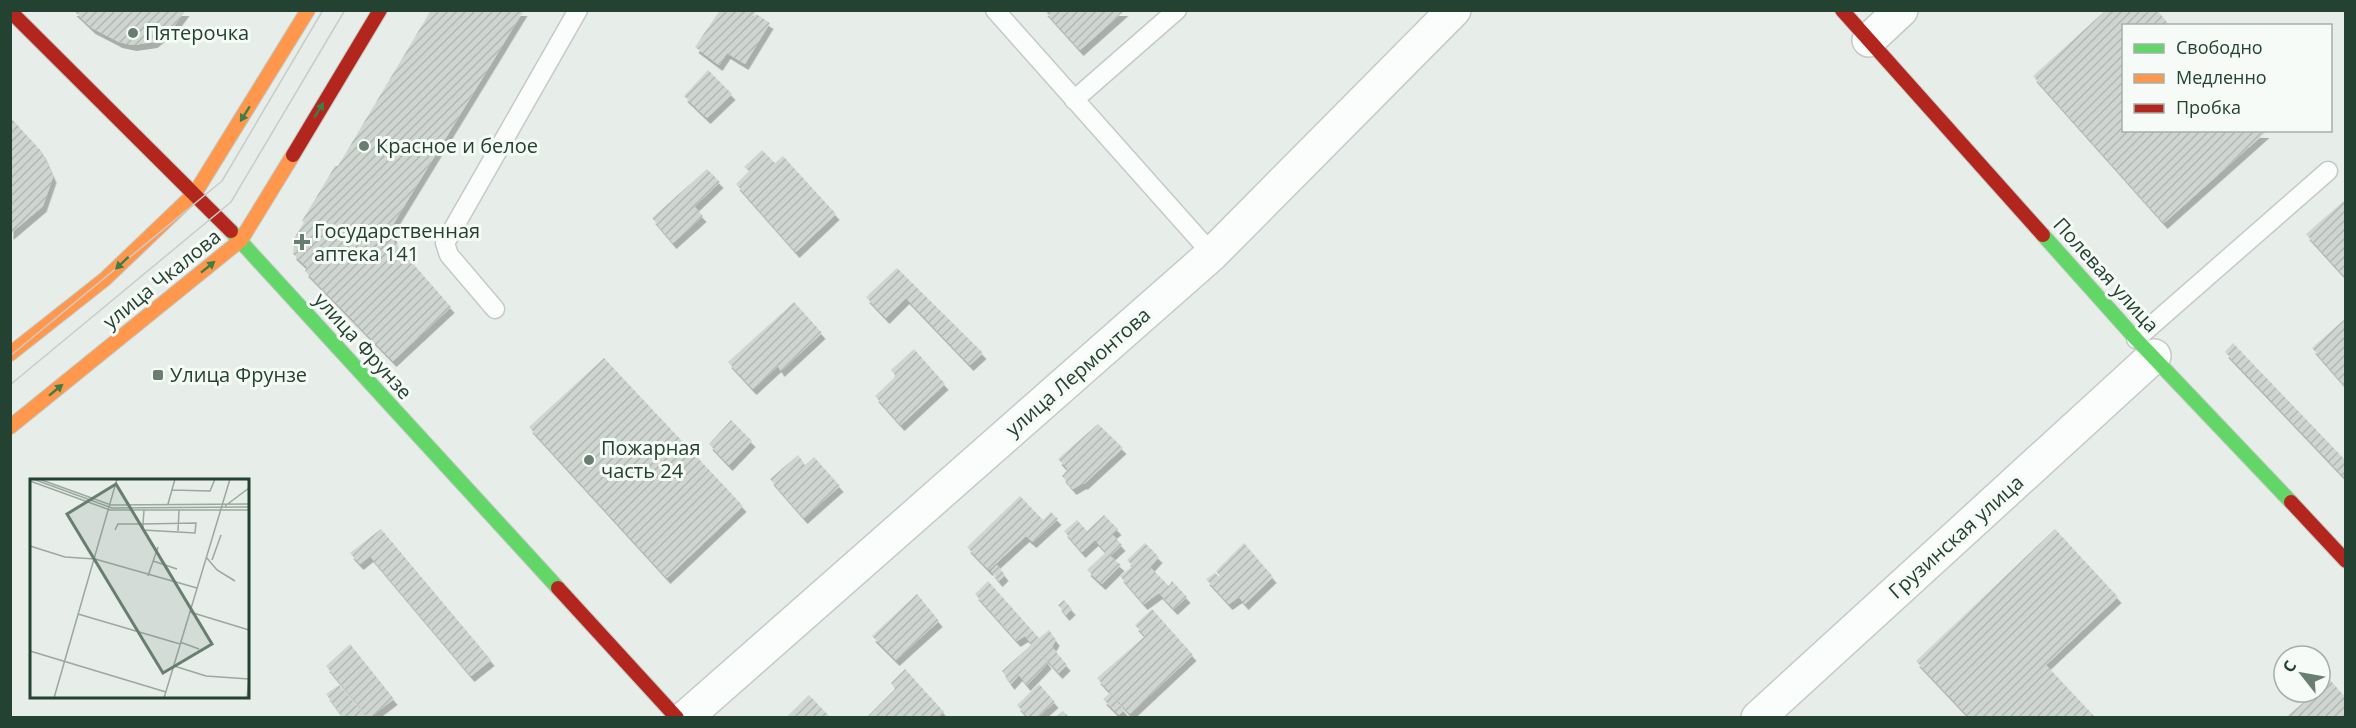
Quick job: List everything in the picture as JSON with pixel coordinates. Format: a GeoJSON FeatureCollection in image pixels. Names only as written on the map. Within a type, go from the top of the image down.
{"type":"FeatureCollection","features":[{"type":"Feature","properties":{"kind":"street","name":"улица Чкалова"},"geometry":{"type":"LineString","coordinates":[[10,354],[105,279],[195,193],[308,10]]}},
{"type":"Feature","properties":{"kind":"street","name":"улица Чкалова"},"geometry":{"type":"LineString","coordinates":[[10,427],[240,240],[380,10]]}},
{"type":"Feature","properties":{"kind":"street","name":"улица Лермонтова"},"geometry":{"type":"LineString","coordinates":[[685,717],[1212,254],[1454,10]]}},
{"type":"Feature","properties":{"kind":"street","name":"Полевая улица"},"geometry":{"type":"LineString","coordinates":[[1842,10],[2145,347],[2346,561]]}},
{"type":"Feature","properties":{"kind":"street"},"geometry":{"type":"LineString","coordinates":[[1869,40],[1901,10]]}},
{"type":"Feature","properties":{"kind":"street","name":"улица Фрунзе"},"geometry":{"type":"LineString","coordinates":[[10,11],[240,240],[677,717]]}},
{"type":"Feature","properties":{"kind":"street","name":"Грузинская улица"},"geometry":{"type":"LineString","coordinates":[[1758,717],[2145,347]]}},
{"type":"Feature","properties":{"kind":"lane"},"geometry":{"type":"LineString","coordinates":[[495,309],[449,255],[445,243],[578,10]]}},
{"type":"Feature","properties":{"kind":"lane"},"geometry":{"type":"LineString","coordinates":[[995,10],[1212,254]]}},
{"type":"Feature","properties":{"kind":"lane"},"geometry":{"type":"LineString","coordinates":[[1074,100],[1177,10]]}},
{"type":"Feature","properties":{"kind":"lane"},"geometry":{"type":"LineString","coordinates":[[2145,347],[2328,171]]}},
{"type":"Feature","properties":{"kind":"building"},"geometry":{"type":"Polygon","coordinates":[[[73,10],[186,10],[174,26],[154,42],[133,45],[119,42],[92,28],[73,10]]]}},
{"type":"Feature","properties":{"kind":"building"},"geometry":{"type":"Polygon","coordinates":[[[431,10],[524,10],[392,226],[394,242],[451,307],[393,361],[305,271],[307,267],[293,254],[295,237],[304,222],[302,221],[335,166],[338,166],[431,10]]]}},
{"type":"Feature","properties":{"kind":"building"},"geometry":{"type":"Polygon","coordinates":[[[720,10],[757,10],[749,22],[756,14],[770,23],[745,64],[727,53],[719,65],[695,47],[720,10]]]}},
{"type":"Feature","properties":{"kind":"building"},"geometry":{"type":"Polygon","coordinates":[[[1044,10],[1125,10],[1080,50],[1044,10]]]}},
{"type":"Feature","properties":{"kind":"building"},"geometry":{"type":"Polygon","coordinates":[[[2106,10],[2157,10],[2168,24],[2122,24],[2122,132],[2266,132],[2164,223],[2033,76],[2106,10]]]}},
{"type":"Feature","properties":{"kind":"building"},"geometry":{"type":"Polygon","coordinates":[[[708,70],[732,94],[707,118],[684,96],[708,70]]]}},
{"type":"Feature","properties":{"kind":"building"},"geometry":{"type":"Polygon","coordinates":[[[10,117],[42,152],[53,177],[43,206],[10,234],[10,117]]]}},
{"type":"Feature","properties":{"kind":"building"},"geometry":{"type":"Polygon","coordinates":[[[762,150],[775,163],[783,156],[836,214],[796,252],[736,184],[749,171],[744,167],[762,150]]]}},
{"type":"Feature","properties":{"kind":"building"},"geometry":{"type":"Polygon","coordinates":[[[707,169],[720,182],[695,206],[688,200],[703,216],[673,243],[652,218],[707,169]]]}},
{"type":"Feature","properties":{"kind":"building"},"geometry":{"type":"Polygon","coordinates":[[[2346,199],[2346,278],[2306,234],[2346,199]]]}},
{"type":"Feature","properties":{"kind":"building"},"geometry":{"type":"Polygon","coordinates":[[[897,268],[983,353],[970,365],[906,298],[886,318],[866,297],[897,268]]]}},
{"type":"Feature","properties":{"kind":"building"},"geometry":{"type":"Polygon","coordinates":[[[794,302],[822,333],[781,371],[778,366],[753,389],[728,362],[794,302]]]}},
{"type":"Feature","properties":{"kind":"building"},"geometry":{"type":"Polygon","coordinates":[[[2346,318],[2346,387],[2312,348],[2346,318]]]}},
{"type":"Feature","properties":{"kind":"building"},"geometry":{"type":"Polygon","coordinates":[[[2233,343],[2346,461],[2346,479],[2225,352],[2233,343]]]}},
{"type":"Feature","properties":{"kind":"building"},"geometry":{"type":"Polygon","coordinates":[[[914,349],[945,384],[901,425],[875,396],[896,376],[891,370],[914,349]]]}},
{"type":"Feature","properties":{"kind":"building"},"geometry":{"type":"Polygon","coordinates":[[[604,358],[743,506],[667,578],[529,427],[604,358]]]}},
{"type":"Feature","properties":{"kind":"building"},"geometry":{"type":"Polygon","coordinates":[[[731,420],[752,441],[729,465],[709,444],[731,420]]]}},
{"type":"Feature","properties":{"kind":"building"},"geometry":{"type":"Polygon","coordinates":[[[1098,424],[1123,448],[1084,484],[1073,489],[1062,476],[1068,469],[1058,459],[1098,424]]]}},
{"type":"Feature","properties":{"kind":"building"},"geometry":{"type":"Polygon","coordinates":[[[798,455],[804,463],[787,481],[814,457],[840,486],[804,518],[770,479],[798,455]]]}},
{"type":"Feature","properties":{"kind":"building"},"geometry":{"type":"Polygon","coordinates":[[[1020,496],[1043,520],[1051,512],[1058,519],[1033,542],[1026,536],[989,570],[967,547],[1020,496]]]}},
{"type":"Feature","properties":{"kind":"building"},"geometry":{"type":"Polygon","coordinates":[[[1104,515],[1118,529],[1112,534],[1122,545],[1110,556],[1121,565],[1102,584],[1087,570],[1106,552],[1095,540],[1082,552],[1064,531],[1077,520],[1087,531],[1104,515]]]}},
{"type":"Feature","properties":{"kind":"building"},"geometry":{"type":"Polygon","coordinates":[[[381,529],[491,660],[471,676],[370,556],[360,564],[350,553],[381,529]]]}},
{"type":"Feature","properties":{"kind":"building"},"geometry":{"type":"Polygon","coordinates":[[[2055,529],[2118,597],[2046,665],[2095,717],[1969,717],[1916,661],[2055,529]]]}},
{"type":"Feature","properties":{"kind":"building"},"geometry":{"type":"Polygon","coordinates":[[[1145,543],[1159,557],[1150,567],[1169,586],[1172,581],[1187,597],[1174,609],[1159,593],[1144,604],[1120,576],[1133,566],[1127,560],[1145,543]]]}},
{"type":"Feature","properties":{"kind":"building"},"geometry":{"type":"Polygon","coordinates":[[[1244,543],[1273,577],[1245,604],[1239,597],[1229,604],[1206,579],[1215,573],[1224,581],[1216,571],[1244,543]]]}},
{"type":"Feature","properties":{"kind":"building"},"geometry":{"type":"Polygon","coordinates":[[[997,565],[1005,575],[999,581],[991,571],[997,565]]]}},
{"type":"Feature","properties":{"kind":"building"},"geometry":{"type":"Polygon","coordinates":[[[988,581],[1039,638],[1049,630],[1056,640],[1052,647],[1067,665],[1059,673],[1041,653],[1048,663],[1027,685],[1019,675],[1011,684],[1002,671],[1032,644],[1025,636],[1017,641],[975,594],[988,581]]]}},
{"type":"Feature","properties":{"kind":"building"},"geometry":{"type":"Polygon","coordinates":[[[917,594],[939,621],[896,660],[872,636],[917,594]]]}},
{"type":"Feature","properties":{"kind":"building"},"geometry":{"type":"Polygon","coordinates":[[[1064,600],[1072,609],[1066,615],[1058,605],[1064,600]]]}},
{"type":"Feature","properties":{"kind":"building"},"geometry":{"type":"Polygon","coordinates":[[[1152,609],[1193,655],[1130,714],[1097,678],[1145,636],[1135,625],[1152,609]]]}},
{"type":"Feature","properties":{"kind":"building"},"geometry":{"type":"Polygon","coordinates":[[[350,644],[394,699],[369,718],[326,666],[350,644]]]}},
{"type":"Feature","properties":{"kind":"building"},"geometry":{"type":"Polygon","coordinates":[[[905,669],[944,712],[938,717],[867,717],[895,689],[891,683],[905,669]]]}},
{"type":"Feature","properties":{"kind":"building"},"geometry":{"type":"Polygon","coordinates":[[[2332,682],[2346,698],[2346,717],[2286,717],[2302,704],[2332,704],[2332,682]]]}},
{"type":"Feature","properties":{"kind":"building"},"geometry":{"type":"Polygon","coordinates":[[[1039,684],[1055,702],[1038,717],[1028,717],[1017,705],[1039,684]]]}},
{"type":"Feature","properties":{"kind":"building"},"geometry":{"type":"Polygon","coordinates":[[[339,685],[365,715],[343,717],[326,694],[339,685]]]}},
{"type":"Feature","properties":{"kind":"building"},"geometry":{"type":"Polygon","coordinates":[[[1110,693],[1124,710],[1119,715],[1103,699],[1110,693]]]}},
{"type":"Feature","properties":{"kind":"building"},"geometry":{"type":"Polygon","coordinates":[[[809,695],[830,717],[787,717],[809,695]]]}},
{"type":"Feature","properties":{"kind":"building"},"geometry":{"type":"Polygon","coordinates":[[[1063,711],[1069,717],[1056,717],[1063,711]]]}},
{"type":"Feature","properties":{"kind":"tram line"},"geometry":{"type":"LineString","coordinates":[[10,356],[222,181],[323,10]]}},
{"type":"Feature","properties":{"kind":"tram line"},"geometry":{"type":"LineString","coordinates":[[10,385],[231,202],[345,10]]}},
{"type":"Feature","properties":{"kind":"traffic: fast"},"geometry":{"type":"LineString","coordinates":[[231,231],[558,588]]}},
{"type":"Feature","properties":{"kind":"traffic: fast"},"geometry":{"type":"LineString","coordinates":[[2043,235],[2136,339],[2291,502]]}},
{"type":"Feature","properties":{"kind":"traffic: slow"},"geometry":{"type":"LineString","coordinates":[[10,354],[105,279],[195,193],[308,10]]}},
{"type":"Feature","properties":{"kind":"traffic: slow"},"geometry":{"type":"LineString","coordinates":[[10,427],[241,240],[293,155]]}},
{"type":"Feature","properties":{"kind":"traffic: jam"},"geometry":{"type":"LineString","coordinates":[[293,155],[380,10]]}},
{"type":"Feature","properties":{"kind":"traffic: jam"},"geometry":{"type":"LineString","coordinates":[[1842,10],[2043,235]]}},
{"type":"Feature","properties":{"kind":"traffic: jam"},"geometry":{"type":"LineString","coordinates":[[10,11],[231,231]]}},
{"type":"Feature","properties":{"kind":"traffic: jam"},"geometry":{"type":"LineString","coordinates":[[2291,502],[2346,561]]}},
{"type":"Feature","properties":{"kind":"traffic: jam"},"geometry":{"type":"LineString","coordinates":[[558,588],[677,718]]}},
{"type":"Feature","properties":{"kind":"place","name":"Пятерочка"},"geometry":{"type":"Point","coordinates":[133,33]}},
{"type":"Feature","properties":{"kind":"place","name":"Красное и белое"},"geometry":{"type":"Point","coordinates":[364,146]}},
{"type":"Feature","properties":{"kind":"place","name":"Государственная аптека 141"},"geometry":{"type":"Point","coordinates":[302,242]}},
{"type":"Feature","properties":{"kind":"place","name":"Улица Фрунзе"},"geometry":{"type":"Point","coordinates":[158,375]}},
{"type":"Feature","properties":{"kind":"place","name":"Пожарная часть 24"},"geometry":{"type":"Point","coordinates":[589,460]}}]}
